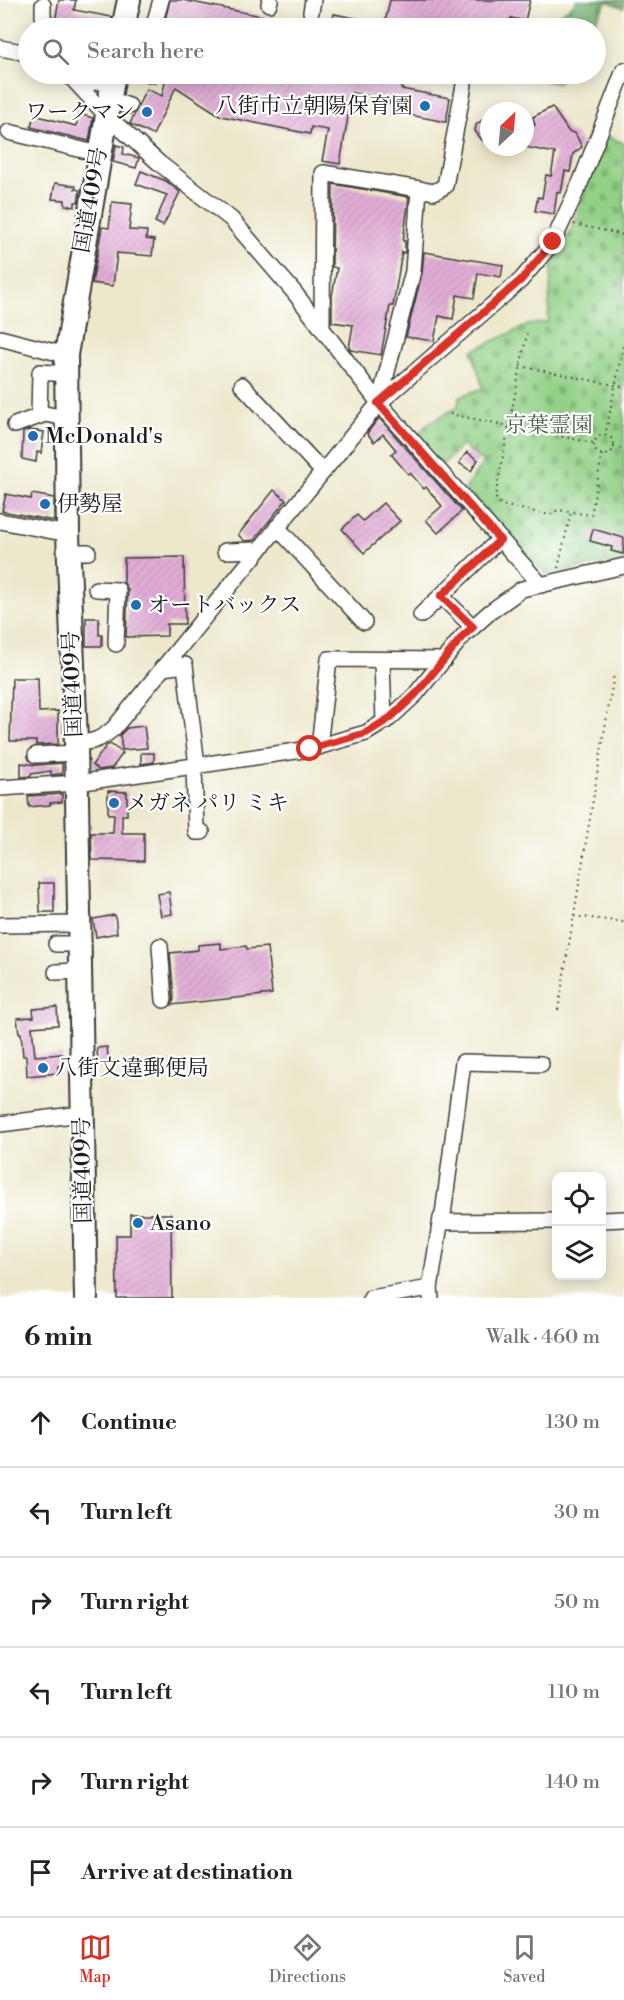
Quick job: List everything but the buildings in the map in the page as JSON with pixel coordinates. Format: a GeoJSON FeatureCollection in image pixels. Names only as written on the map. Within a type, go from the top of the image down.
{"type":"FeatureCollection","features":[{"type":"Feature","properties":{"kind":"highway"},"geometry":{"type":"LineString","coordinates":[[123,18],[124,2]]}},
{"type":"Feature","properties":{"kind":"highway","name":"国道409号"},"geometry":{"type":"LineString","coordinates":[[86,1298],[81,1114],[85,889],[77,783],[75,546],[66,418],[66,364],[99,154],[114,94]]}},
{"type":"Feature","properties":{"kind":"street"},"geometry":{"type":"LineString","coordinates":[[156,18],[161,0]]}},
{"type":"Feature","properties":{"kind":"street"},"geometry":{"type":"LineString","coordinates":[[44,5],[44,18]]}},
{"type":"Feature","properties":{"kind":"street"},"geometry":{"type":"LineString","coordinates":[[0,48],[18,51]]}},
{"type":"Feature","properties":{"kind":"street"},"geometry":{"type":"LineString","coordinates":[[36,755],[76,748],[102,738],[114,728],[378,403],[521,280],[553,242],[581,181],[624,70]]}},
{"type":"Feature","properties":{"kind":"street"},"geometry":{"type":"LineString","coordinates":[[89,84],[114,94]]}},
{"type":"Feature","properties":{"kind":"street"},"geometry":{"type":"LineString","coordinates":[[91,84],[114,94],[159,164],[231,219],[294,292],[378,403],[500,540],[548,584]]}},
{"type":"Feature","properties":{"kind":"street"},"geometry":{"type":"LineString","coordinates":[[322,328],[323,172],[434,192],[445,186],[464,85]]}},
{"type":"Feature","properties":{"kind":"street"},"geometry":{"type":"LineString","coordinates":[[9,132],[99,154]]}},
{"type":"Feature","properties":{"kind":"street"},"geometry":{"type":"LineString","coordinates":[[378,403],[413,271],[419,189]]}},
{"type":"Feature","properties":{"kind":"street"},"geometry":{"type":"LineString","coordinates":[[0,338],[66,364]]}},
{"type":"Feature","properties":{"kind":"street"},"geometry":{"type":"LineString","coordinates":[[39,416],[40,372],[66,364]]}},
{"type":"Feature","properties":{"kind":"street"},"geometry":{"type":"LineString","coordinates":[[242,385],[322,471]]}},
{"type":"Feature","properties":{"kind":"street"},"geometry":{"type":"LineString","coordinates":[[15,425],[45,414],[66,418]]}},
{"type":"Feature","properties":{"kind":"street"},"geometry":{"type":"LineString","coordinates":[[0,521],[75,546]]}},
{"type":"Feature","properties":{"kind":"street"},"geometry":{"type":"LineString","coordinates":[[277,527],[364,622]]}},
{"type":"Feature","properties":{"kind":"street"},"geometry":{"type":"LineString","coordinates":[[421,615],[500,540]]}},
{"type":"Feature","properties":{"kind":"street"},"geometry":{"type":"LineString","coordinates":[[225,551],[258,550]]}},
{"type":"Feature","properties":{"kind":"street"},"geometry":{"type":"LineString","coordinates":[[0,788],[77,783],[196,766],[319,747],[366,733],[384,722],[415,695],[463,636],[522,589],[624,566]]}},
{"type":"Feature","properties":{"kind":"street"},"geometry":{"type":"LineString","coordinates":[[96,589],[118,590],[116,644]]}},
{"type":"Feature","properties":{"kind":"street"},"geometry":{"type":"LineString","coordinates":[[441,596],[473,627]]}},
{"type":"Feature","properties":{"kind":"street"},"geometry":{"type":"LineString","coordinates":[[319,747],[329,659],[444,660]]}},
{"type":"Feature","properties":{"kind":"street"},"geometry":{"type":"LineString","coordinates":[[381,660],[384,722]]}},
{"type":"Feature","properties":{"kind":"street"},"geometry":{"type":"LineString","coordinates":[[162,668],[185,665],[196,766],[196,832],[202,832]]}},
{"type":"Feature","properties":{"kind":"street"},"geometry":{"type":"LineString","coordinates":[[0,926],[82,960]]}},
{"type":"Feature","properties":{"kind":"street"},"geometry":{"type":"LineString","coordinates":[[56,944],[82,960]]}},
{"type":"Feature","properties":{"kind":"street"},"geometry":{"type":"LineString","coordinates":[[160,946],[164,1000]]}},
{"type":"Feature","properties":{"kind":"street"},"geometry":{"type":"LineString","coordinates":[[56,972],[82,960]]}},
{"type":"Feature","properties":{"kind":"street"},"geometry":{"type":"LineString","coordinates":[[442,1222],[463,1062],[541,1064]]}},
{"type":"Feature","properties":{"kind":"street"},"geometry":{"type":"LineString","coordinates":[[0,1124],[81,1114]]}},
{"type":"Feature","properties":{"kind":"street"},"geometry":{"type":"LineString","coordinates":[[371,1298],[430,1293],[441,1218],[442,1222]]}},
{"type":"Feature","properties":{"kind":"street"},"geometry":{"type":"LineString","coordinates":[[606,1220],[624,1219]]}},
{"type":"Feature","properties":{"kind":"street"},"geometry":{"type":"LineString","coordinates":[[442,1222],[552,1221]]}},
{"type":"Feature","properties":{"kind":"path"},"geometry":{"type":"LineString","coordinates":[[562,222],[624,235]]}},
{"type":"Feature","properties":{"kind":"path"},"geometry":{"type":"LineString","coordinates":[[527,333],[495,497],[497,501],[501,505],[550,514],[558,510],[591,515],[602,455]]}},
{"type":"Feature","properties":{"kind":"path"},"geometry":{"type":"LineString","coordinates":[[605,436],[624,342]]}},
{"type":"Feature","properties":{"kind":"path"},"geometry":{"type":"LineString","coordinates":[[520,366],[624,387]]}},
{"type":"Feature","properties":{"kind":"path"},"geometry":{"type":"LineString","coordinates":[[450,414],[594,443]]}},
{"type":"Feature","properties":{"kind":"path"},"geometry":{"type":"LineString","coordinates":[[605,436],[612,440],[613,447],[609,453],[602,455],[596,451],[594,443],[598,438],[605,436]]}},
{"type":"Feature","properties":{"kind":"path"},"geometry":{"type":"LineString","coordinates":[[613,447],[624,449]]}},
{"type":"Feature","properties":{"kind":"path"},"geometry":{"type":"LineString","coordinates":[[548,584],[571,512]]}},
{"type":"Feature","properties":{"kind":"path"},"geometry":{"type":"LineString","coordinates":[[558,1010],[614,674]]}},
{"type":"Feature","properties":{"kind":"path"},"geometry":{"type":"LineString","coordinates":[[574,916],[624,922]]}},
{"type":"Feature","properties":{"kind":"green space"},"geometry":{"type":"Polygon","coordinates":[[[576,0],[624,0],[624,8],[607,1],[597,18],[554,18],[576,0]]]}},
{"type":"Feature","properties":{"kind":"green space","name":"京葉霊園"},"geometry":{"type":"Polygon","coordinates":[[[605,136],[624,143],[624,560],[545,574],[465,490],[483,462],[462,445],[441,466],[415,437],[430,422],[458,407],[459,397],[483,388],[472,351],[528,325],[548,322],[552,263],[570,233],[605,136]]]}},
{"type":"Feature","properties":{"kind":"place","name":"八街市立朝陽保育園"},"geometry":{"type":"Point","coordinates":[425,106]}},
{"type":"Feature","properties":{"kind":"place","name":"ワークマン"},"geometry":{"type":"Point","coordinates":[147,112]}},
{"type":"Feature","properties":{"kind":"place","name":"McDonald's"},"geometry":{"type":"Point","coordinates":[33,436]}},
{"type":"Feature","properties":{"kind":"place","name":"伊勢屋"},"geometry":{"type":"Point","coordinates":[45,504]}},
{"type":"Feature","properties":{"kind":"place","name":"オートバックス"},"geometry":{"type":"Point","coordinates":[136,605]}},
{"type":"Feature","properties":{"kind":"place","name":"メガネ パリ ミキ"},"geometry":{"type":"Point","coordinates":[114,803]}},
{"type":"Feature","properties":{"kind":"place","name":"八街文違郵便局"},"geometry":{"type":"Point","coordinates":[43,1068]}},
{"type":"Feature","properties":{"kind":"place","name":"Asano"},"geometry":{"type":"Point","coordinates":[138,1223]}},
{"type":"Feature","properties":{"kind":"route"},"geometry":{"type":"LineString","coordinates":[[310,749],[366,733],[390,718],[415,695],[473,627],[441,596],[500,540],[378,403],[521,280],[553,242]]}}]}
